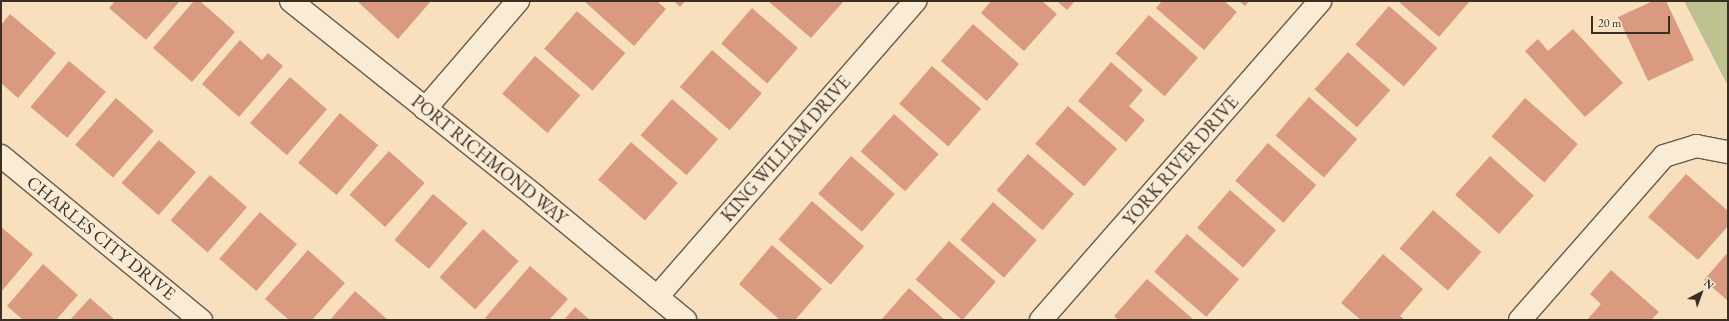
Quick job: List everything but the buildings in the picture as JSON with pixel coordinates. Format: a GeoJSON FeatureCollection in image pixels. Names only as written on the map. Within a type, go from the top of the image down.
{"type":"FeatureCollection","features":[{"type":"Feature","properties":{"kind":"street","name":"PORT RICHMOND WAY"},"geometry":{"type":"LineString","coordinates":[[291,1],[535,196],[684,320]]}},
{"type":"Feature","properties":{"kind":"street"},"geometry":{"type":"LineString","coordinates":[[425,108],[518,1]]}},
{"type":"Feature","properties":{"kind":"street","name":"KING WILLIAM DRIVE"},"geometry":{"type":"LineString","coordinates":[[657,297],[915,1]]}},
{"type":"Feature","properties":{"kind":"street","name":"YORK RIVER DRIVE"},"geometry":{"type":"LineString","coordinates":[[1042,320],[1320,1]]}},
{"type":"Feature","properties":{"kind":"street"},"geometry":{"type":"LineString","coordinates":[[1520,320],[1664,156],[1696,146],[1728,152]]}},
{"type":"Feature","properties":{"kind":"street","name":"CHARLES CITY DRIVE"},"geometry":{"type":"LineString","coordinates":[[1,156],[201,320]]}},
{"type":"Feature","properties":{"kind":"green space"},"geometry":{"type":"Polygon","coordinates":[[[1684,1],[1728,1],[1728,84],[1726,82],[1684,1]]]}}]}
